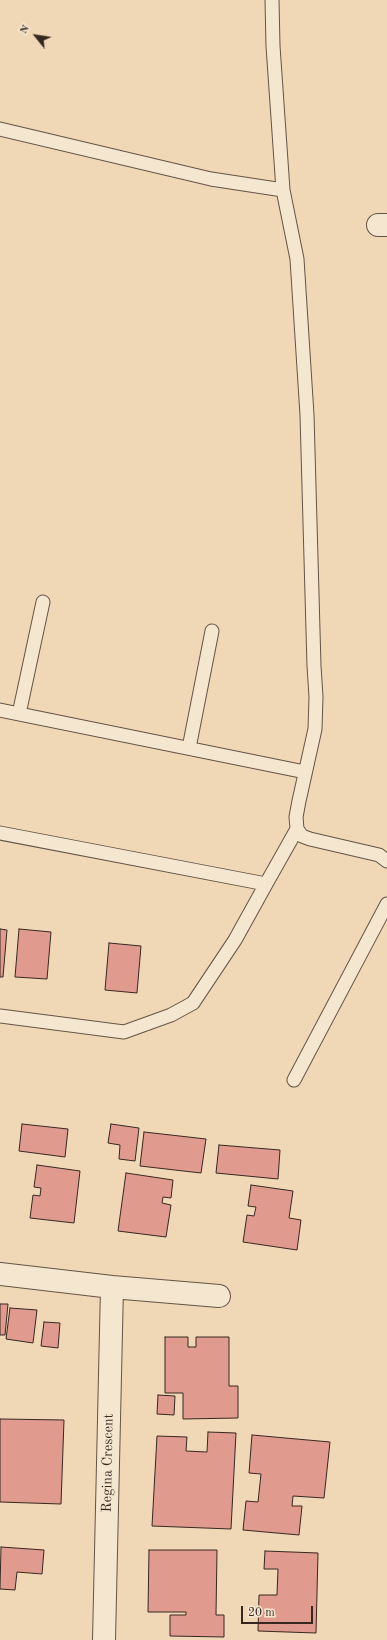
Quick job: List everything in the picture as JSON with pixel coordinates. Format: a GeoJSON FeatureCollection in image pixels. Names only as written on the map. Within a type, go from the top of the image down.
{"type":"FeatureCollection","features":[{"type":"Feature","properties":{"kind":"street"},"geometry":{"type":"LineString","coordinates":[[0,1274],[219,1296]]}},
{"type":"Feature","properties":{"kind":"street","name":"Regina Crescent"},"geometry":{"type":"LineString","coordinates":[[104,1640],[112,1286]]}},
{"type":"Feature","properties":{"kind":"lane"},"geometry":{"type":"LineString","coordinates":[[0,1016],[124,1032],[171,1015],[193,1003],[235,940],[297,829],[297,811],[315,729],[316,697],[307,415],[297,259],[283,190],[273,46],[272,0]]}},
{"type":"Feature","properties":{"kind":"lane"},"geometry":{"type":"LineString","coordinates":[[0,129],[211,180],[283,190]]}},
{"type":"Feature","properties":{"kind":"lane"},"geometry":{"type":"LineString","coordinates":[[19,714],[43,602]]}},
{"type":"Feature","properties":{"kind":"lane"},"geometry":{"type":"LineString","coordinates":[[189,748],[212,631]]}},
{"type":"Feature","properties":{"kind":"lane"},"geometry":{"type":"LineString","coordinates":[[0,710],[305,772]]}},
{"type":"Feature","properties":{"kind":"lane"},"geometry":{"type":"LineString","coordinates":[[297,829],[302,836],[310,839],[379,855],[387,861]]}},
{"type":"Feature","properties":{"kind":"lane"},"geometry":{"type":"LineString","coordinates":[[0,833],[266,884]]}},
{"type":"Feature","properties":{"kind":"lane"},"geometry":{"type":"LineString","coordinates":[[294,1080],[387,904]]}},
{"type":"Feature","properties":{"kind":"building"},"geometry":{"type":"Polygon","coordinates":[[[0,929],[7,930],[3,977],[0,977],[0,929]]]}},
{"type":"Feature","properties":{"kind":"building"},"geometry":{"type":"Polygon","coordinates":[[[19,929],[51,932],[47,979],[15,977],[19,929]]]}},
{"type":"Feature","properties":{"kind":"building"},"geometry":{"type":"Polygon","coordinates":[[[109,943],[141,946],[137,993],[105,990],[109,943]]]}},
{"type":"Feature","properties":{"kind":"building"},"geometry":{"type":"Polygon","coordinates":[[[22,1124],[68,1129],[65,1157],[19,1151],[22,1124]]]}},
{"type":"Feature","properties":{"kind":"building"},"geometry":{"type":"Polygon","coordinates":[[[111,1124],[139,1128],[135,1161],[119,1159],[120,1145],[108,1143],[111,1124]]]}},
{"type":"Feature","properties":{"kind":"building"},"geometry":{"type":"Polygon","coordinates":[[[144,1132],[206,1139],[201,1173],[140,1166],[144,1132]]]}},
{"type":"Feature","properties":{"kind":"building"},"geometry":{"type":"Polygon","coordinates":[[[219,1145],[280,1150],[278,1179],[216,1173],[219,1145]]]}},
{"type":"Feature","properties":{"kind":"building"},"geometry":{"type":"Polygon","coordinates":[[[37,1165],[80,1171],[74,1223],[30,1218],[33,1195],[40,1196],[41,1188],[34,1187],[37,1165]]]}},
{"type":"Feature","properties":{"kind":"building"},"geometry":{"type":"Polygon","coordinates":[[[126,1173],[173,1180],[171,1198],[163,1197],[162,1203],[171,1205],[166,1237],[118,1231],[126,1173]]]}},
{"type":"Feature","properties":{"kind":"building"},"geometry":{"type":"Polygon","coordinates":[[[251,1185],[293,1191],[289,1218],[301,1220],[297,1250],[243,1242],[247,1215],[254,1216],[256,1207],[248,1206],[251,1185]]]}},
{"type":"Feature","properties":{"kind":"building"},"geometry":{"type":"Polygon","coordinates":[[[0,1304],[8,1304],[5,1335],[0,1335],[0,1304]]]}},
{"type":"Feature","properties":{"kind":"building"},"geometry":{"type":"Polygon","coordinates":[[[10,1308],[37,1310],[33,1343],[6,1339],[10,1308]]]}},
{"type":"Feature","properties":{"kind":"building"},"geometry":{"type":"Polygon","coordinates":[[[44,1322],[60,1323],[58,1348],[41,1346],[44,1322]]]}},
{"type":"Feature","properties":{"kind":"building"},"geometry":{"type":"Polygon","coordinates":[[[165,1337],[188,1337],[188,1347],[196,1347],[196,1337],[229,1337],[229,1386],[238,1386],[238,1418],[183,1419],[183,1393],[165,1393],[165,1337]]]}},
{"type":"Feature","properties":{"kind":"building"},"geometry":{"type":"Polygon","coordinates":[[[158,1395],[175,1396],[174,1415],[157,1414],[158,1395]]]}},
{"type":"Feature","properties":{"kind":"building"},"geometry":{"type":"Polygon","coordinates":[[[0,1419],[64,1420],[61,1504],[0,1502],[0,1419]]]}},
{"type":"Feature","properties":{"kind":"building"},"geometry":{"type":"Polygon","coordinates":[[[208,1432],[236,1433],[231,1529],[152,1526],[157,1436],[187,1437],[186,1451],[207,1452],[208,1432]]]}},
{"type":"Feature","properties":{"kind":"building"},"geometry":{"type":"Polygon","coordinates":[[[252,1435],[330,1442],[324,1498],[293,1496],[292,1506],[302,1506],[299,1535],[243,1530],[246,1501],[258,1502],[261,1474],[249,1473],[252,1435]]]}},
{"type":"Feature","properties":{"kind":"building"},"geometry":{"type":"Polygon","coordinates":[[[1,1547],[44,1550],[42,1574],[17,1572],[15,1590],[0,1589],[1,1547]]]}},
{"type":"Feature","properties":{"kind":"building"},"geometry":{"type":"Polygon","coordinates":[[[149,1550],[217,1550],[216,1615],[224,1615],[224,1637],[170,1636],[170,1615],[186,1615],[186,1612],[148,1612],[149,1550]]]}},
{"type":"Feature","properties":{"kind":"building"},"geometry":{"type":"Polygon","coordinates":[[[265,1551],[318,1553],[316,1633],[258,1631],[259,1595],[277,1595],[278,1569],[264,1569],[265,1551]]]}}]}
